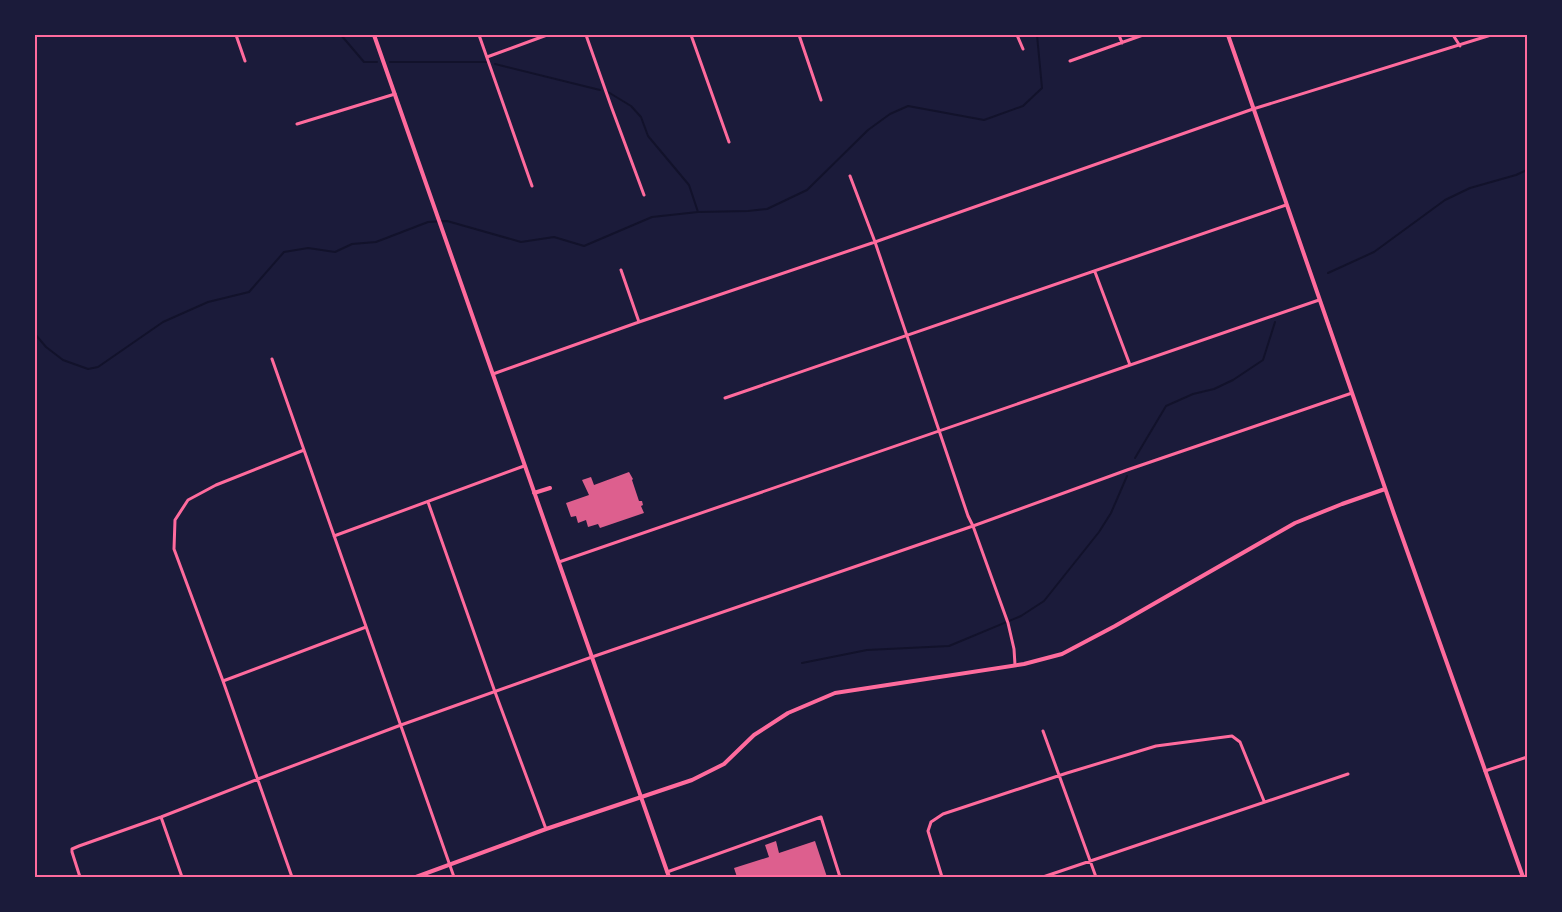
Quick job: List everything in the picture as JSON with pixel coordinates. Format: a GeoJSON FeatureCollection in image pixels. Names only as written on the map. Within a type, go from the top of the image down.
{"type":"FeatureCollection","features":[{"type":"Feature","properties":{"kind":"main road"},"geometry":{"type":"LineString","coordinates":[[374,35],[669,877]]}},
{"type":"Feature","properties":{"kind":"main road"},"geometry":{"type":"LineString","coordinates":[[1228,35],[1319,300],[1523,877]]}},
{"type":"Feature","properties":{"kind":"main road"},"geometry":{"type":"LineString","coordinates":[[534,493],[550,488]]}},
{"type":"Feature","properties":{"kind":"main road"},"geometry":{"type":"LineString","coordinates":[[416,877],[546,829],[692,780],[724,764],[754,735],[788,713],[835,693],[1033,662],[1062,654],[1115,626],[1295,523],[1385,488]]}},
{"type":"Feature","properties":{"kind":"street"},"geometry":{"type":"LineString","coordinates":[[236,35],[245,61]]}},
{"type":"Feature","properties":{"kind":"street"},"geometry":{"type":"LineString","coordinates":[[479,35],[532,186]]}},
{"type":"Feature","properties":{"kind":"street"},"geometry":{"type":"LineString","coordinates":[[487,57],[547,35]]}},
{"type":"Feature","properties":{"kind":"street"},"geometry":{"type":"LineString","coordinates":[[586,35],[644,196]]}},
{"type":"Feature","properties":{"kind":"street"},"geometry":{"type":"LineString","coordinates":[[691,35],[730,142]]}},
{"type":"Feature","properties":{"kind":"street"},"geometry":{"type":"LineString","coordinates":[[799,35],[821,100]]}},
{"type":"Feature","properties":{"kind":"street"},"geometry":{"type":"LineString","coordinates":[[1017,35],[1023,49]]}},
{"type":"Feature","properties":{"kind":"street"},"geometry":{"type":"LineString","coordinates":[[1119,35],[1122,43]]}},
{"type":"Feature","properties":{"kind":"street"},"geometry":{"type":"LineString","coordinates":[[1070,61],[1144,35]]}},
{"type":"Feature","properties":{"kind":"street"},"geometry":{"type":"LineString","coordinates":[[1453,35],[1460,46]]}},
{"type":"Feature","properties":{"kind":"street"},"geometry":{"type":"LineString","coordinates":[[492,374],[1253,109],[1491,35]]}},
{"type":"Feature","properties":{"kind":"street"},"geometry":{"type":"LineString","coordinates":[[296,124],[395,94]]}},
{"type":"Feature","properties":{"kind":"street"},"geometry":{"type":"LineString","coordinates":[[850,176],[875,242],[938,431],[1008,624],[1014,649],[1015,665]]}},
{"type":"Feature","properties":{"kind":"street"},"geometry":{"type":"LineString","coordinates":[[725,398],[1286,205]]}},
{"type":"Feature","properties":{"kind":"street"},"geometry":{"type":"LineString","coordinates":[[622,270],[639,322]]}},
{"type":"Feature","properties":{"kind":"street"},"geometry":{"type":"LineString","coordinates":[[1095,272],[1130,365]]}},
{"type":"Feature","properties":{"kind":"street"},"geometry":{"type":"LineString","coordinates":[[559,562],[1319,300]]}},
{"type":"Feature","properties":{"kind":"street"},"geometry":{"type":"LineString","coordinates":[[272,359],[454,877]]}},
{"type":"Feature","properties":{"kind":"street"},"geometry":{"type":"LineString","coordinates":[[80,877],[72,849],[161,817],[258,778],[592,657],[1352,393]]}},
{"type":"Feature","properties":{"kind":"street"},"geometry":{"type":"LineString","coordinates":[[292,877],[258,778],[174,549],[175,520],[188,500],[209,489],[304,450]]}},
{"type":"Feature","properties":{"kind":"street"},"geometry":{"type":"LineString","coordinates":[[334,536],[524,466]]}},
{"type":"Feature","properties":{"kind":"street"},"geometry":{"type":"LineString","coordinates":[[428,502],[546,829]]}},
{"type":"Feature","properties":{"kind":"street"},"geometry":{"type":"LineString","coordinates":[[223,681],[366,627]]}},
{"type":"Feature","properties":{"kind":"street"},"geometry":{"type":"LineString","coordinates":[[1042,731],[1096,877]]}},
{"type":"Feature","properties":{"kind":"street"},"geometry":{"type":"LineString","coordinates":[[942,877],[928,831],[931,822],[943,814],[1156,746],[1232,736],[1240,742],[1264,801]]}},
{"type":"Feature","properties":{"kind":"street"},"geometry":{"type":"LineString","coordinates":[[1485,771],[1527,757]]}},
{"type":"Feature","properties":{"kind":"street"},"geometry":{"type":"LineString","coordinates":[[1044,877],[1348,774]]}},
{"type":"Feature","properties":{"kind":"street"},"geometry":{"type":"LineString","coordinates":[[161,817],[182,877]]}},
{"type":"Feature","properties":{"kind":"street"},"geometry":{"type":"LineString","coordinates":[[667,872],[821,817],[840,877]]}},
{"type":"Feature","properties":{"kind":"building"},"geometry":{"type":"Polygon","coordinates":[[[629,472],[639,501],[642,501],[643,505],[641,506],[644,513],[600,528],[598,524],[588,527],[586,520],[578,523],[576,516],[571,517],[566,503],[589,495],[582,480],[591,477],[594,485],[629,472]]]}},
{"type":"Feature","properties":{"kind":"building"},"geometry":{"type":"Polygon","coordinates":[[[776,841],[779,853],[815,841],[827,877],[737,877],[734,868],[769,857],[765,845],[776,841]]]}},
{"type":"Feature","properties":{"kind":"waterway"},"geometry":{"type":"LineString","coordinates":[[341,35],[364,62],[377,62]]}},
{"type":"Feature","properties":{"kind":"waterway"},"geometry":{"type":"LineString","coordinates":[[35,334],[46,347],[63,360],[88,369],[98,367],[163,322],[208,302],[249,292],[284,252],[308,248],[335,252],[352,244],[376,242],[428,222],[447,221],[521,242],[554,237],[584,246],[652,217],[698,212],[767,209],[807,190],[868,130],[890,114],[908,106],[984,120],[1023,106],[1042,88],[1037,35]]}},
{"type":"Feature","properties":{"kind":"waterway"},"geometry":{"type":"LineString","coordinates":[[390,62],[487,62]]}},
{"type":"Feature","properties":{"kind":"waterway"},"geometry":{"type":"LineString","coordinates":[[495,64],[600,90]]}},
{"type":"Feature","properties":{"kind":"waterway"},"geometry":{"type":"LineString","coordinates":[[608,92],[631,106],[641,117],[648,136],[689,185],[698,212]]}},
{"type":"Feature","properties":{"kind":"waterway"},"geometry":{"type":"LineString","coordinates":[[1328,273],[1374,252],[1445,200],[1470,188],[1527,170]]}},
{"type":"Feature","properties":{"kind":"waterway"},"geometry":{"type":"LineString","coordinates":[[1135,458],[1166,406],[1193,394],[1214,389],[1233,380],[1263,360],[1275,322]]}},
{"type":"Feature","properties":{"kind":"waterway"},"geometry":{"type":"LineString","coordinates":[[802,663],[867,650],[949,646],[1021,616],[1044,601],[1099,532],[1111,513],[1127,476]]}}]}
